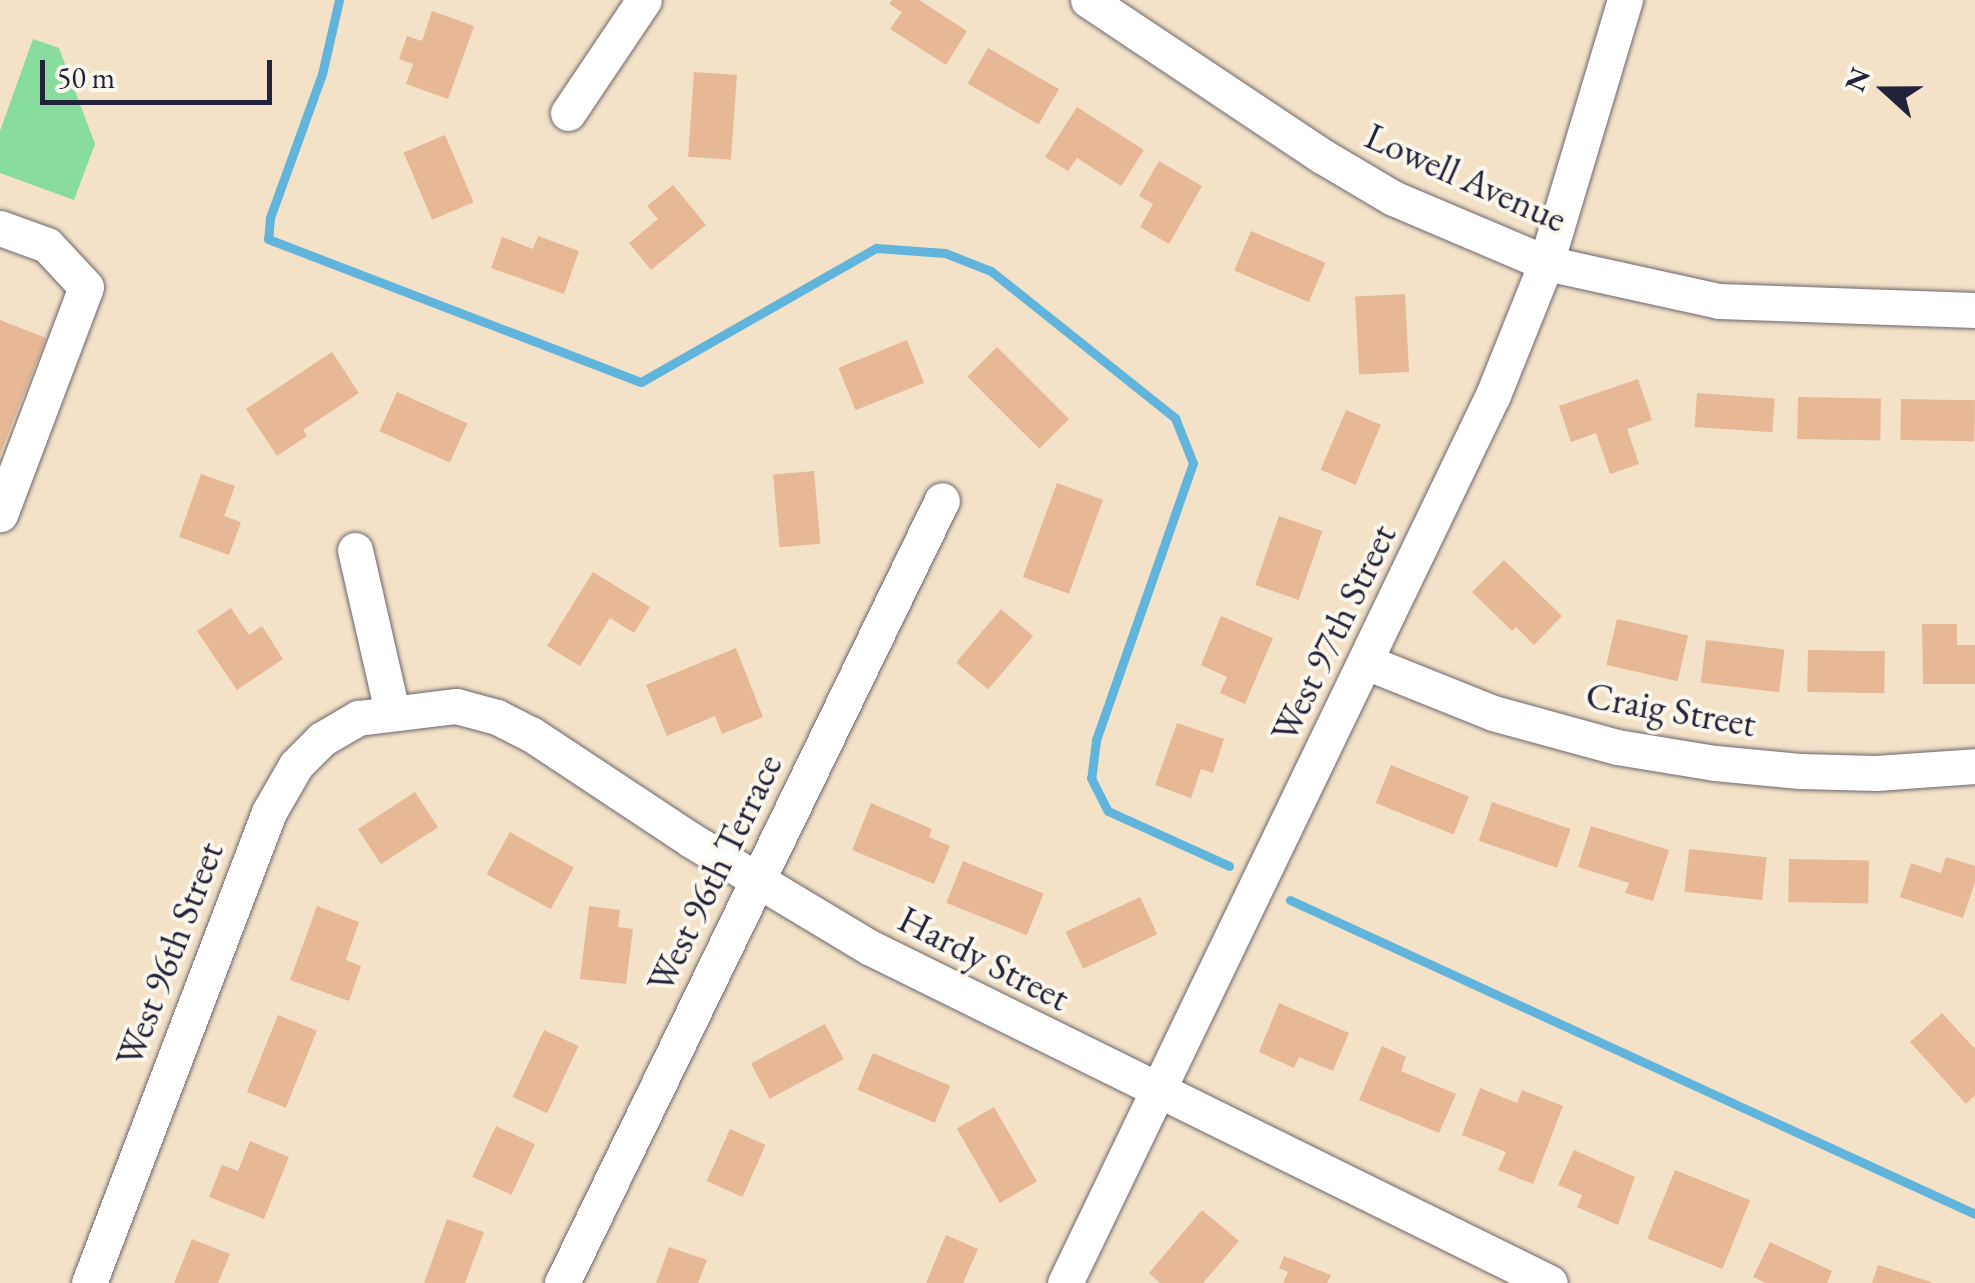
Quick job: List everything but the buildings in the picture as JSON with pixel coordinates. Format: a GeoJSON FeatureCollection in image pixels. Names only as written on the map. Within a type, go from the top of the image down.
{"type":"FeatureCollection","features":[{"type":"Feature","properties":{"kind":"street"},"geometry":{"type":"LineString","coordinates":[[568,113],[644,0]]}},
{"type":"Feature","properties":{"kind":"street","name":"Lowell Avenue"},"geometry":{"type":"LineString","coordinates":[[1088,0],[1322,156],[1393,198],[1546,263],[1720,301],[1974,310]]}},
{"type":"Feature","properties":{"kind":"street","name":"West 97th Street"},"geometry":{"type":"LineString","coordinates":[[1065,1283],[1493,395],[1546,263],[1625,0]]}},
{"type":"Feature","properties":{"kind":"street"},"geometry":{"type":"LineString","coordinates":[[0,228],[46,245],[86,287],[0,514]]}},
{"type":"Feature","properties":{"kind":"street"},"geometry":{"type":"LineString","coordinates":[[1974,310],[1975,294]]}},
{"type":"Feature","properties":{"kind":"street","name":"West 96th Terrace"},"geometry":{"type":"LineString","coordinates":[[562,1283],[942,500]]}},
{"type":"Feature","properties":{"kind":"street"},"geometry":{"type":"LineString","coordinates":[[355,550],[392,711]]}},
{"type":"Feature","properties":{"kind":"street","name":"Craig Street"},"geometry":{"type":"LineString","coordinates":[[1366,662],[1494,713],[1617,747],[1715,764],[1876,772],[1975,766]]}},
{"type":"Feature","properties":{"kind":"street","name":"Hardy Street"},"geometry":{"type":"LineString","coordinates":[[392,711],[456,706],[496,717],[531,734],[757,881],[869,947],[1548,1283]]}},
{"type":"Feature","properties":{"kind":"street","name":"West 96th Street"},"geometry":{"type":"LineString","coordinates":[[89,1283],[268,812],[296,765],[322,739],[358,718],[392,711]]}},
{"type":"Feature","properties":{"kind":"green space"},"geometry":{"type":"Polygon","coordinates":[[[33,39],[59,48],[95,144],[74,200],[0,173],[0,131],[33,39]]]}},
{"type":"Feature","properties":{"kind":"waterway"},"geometry":{"type":"LineString","coordinates":[[339,0],[322,74],[270,218],[268,239],[641,382],[876,248],[945,253],[991,271],[1175,418],[1193,463],[1096,740],[1091,778],[1108,811],[1229,866]]}},
{"type":"Feature","properties":{"kind":"waterway"},"geometry":{"type":"LineString","coordinates":[[1290,900],[1975,1214]]}}]}
